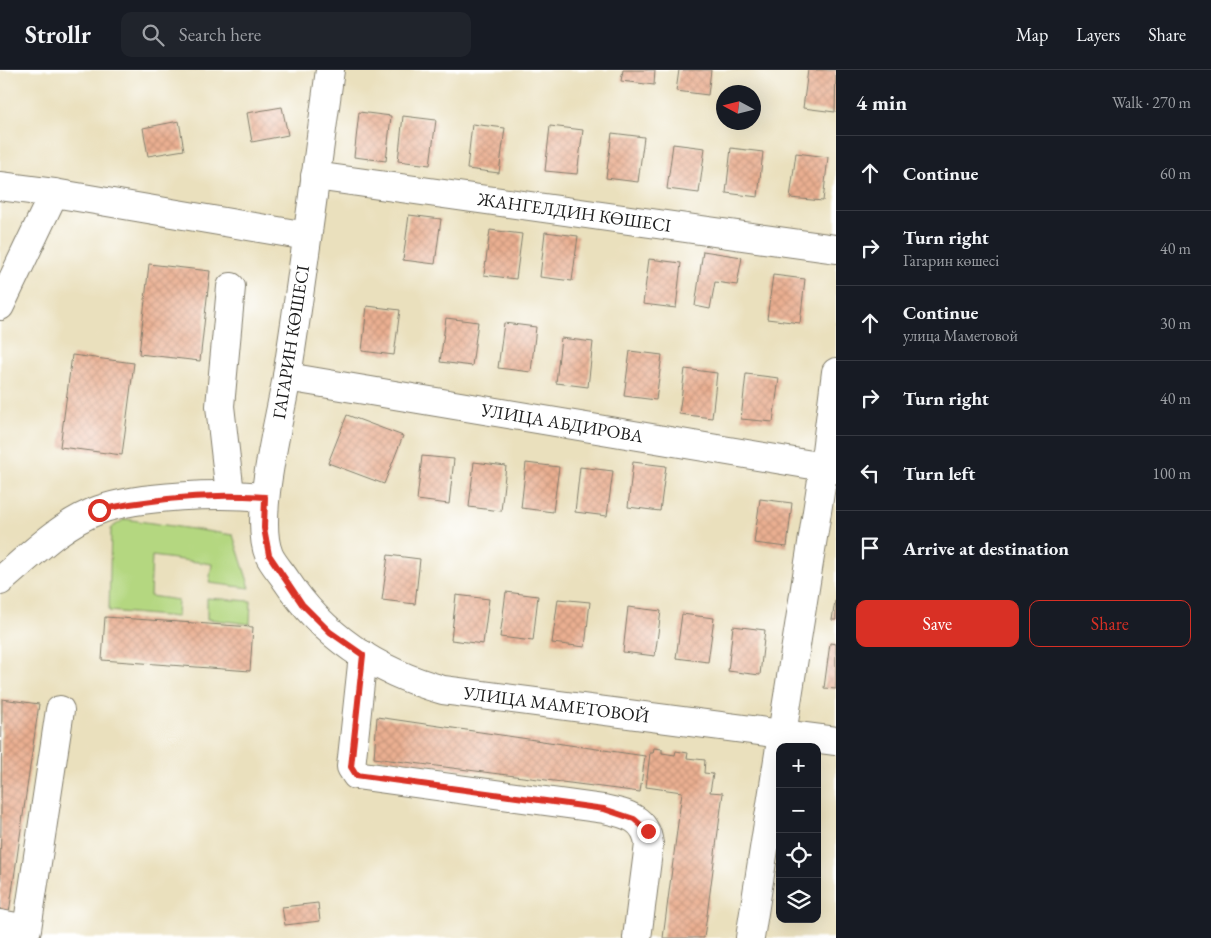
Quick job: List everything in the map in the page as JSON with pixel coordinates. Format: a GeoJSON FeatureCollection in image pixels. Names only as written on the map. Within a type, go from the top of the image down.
{"type":"FeatureCollection","features":[{"type":"Feature","properties":{"kind":"street","name":"ГАГАРИН КӨШЕСІ"},"geometry":{"type":"LineString","coordinates":[[302,604],[269,555],[264,528],[265,497],[287,377],[330,70]]}},
{"type":"Feature","properties":{"kind":"street","name":"ЖАНГЕЛДИН КӨШЕСІ"},"geometry":{"type":"LineString","coordinates":[[315,176],[836,249]]}},
{"type":"Feature","properties":{"kind":"street"},"geometry":{"type":"LineString","coordinates":[[0,186],[307,236]]}},
{"type":"Feature","properties":{"kind":"street"},"geometry":{"type":"LineString","coordinates":[[0,306],[54,194]]}},
{"type":"Feature","properties":{"kind":"street"},"geometry":{"type":"LineString","coordinates":[[230,494],[220,406],[231,286]]}},
{"type":"Feature","properties":{"kind":"street"},"geometry":{"type":"LineString","coordinates":[[750,938],[781,734],[830,468],[836,372]]}},
{"type":"Feature","properties":{"kind":"street","name":"УЛИЦА АБДИРОВА"},"geometry":{"type":"LineString","coordinates":[[287,377],[830,468]]}},
{"type":"Feature","properties":{"kind":"street"},"geometry":{"type":"LineString","coordinates":[[0,580],[68,526],[99,510],[141,501],[230,494],[265,497]]}},
{"type":"Feature","properties":{"kind":"street","name":"УЛИЦА МАМЕТОВОЙ"},"geometry":{"type":"LineString","coordinates":[[302,604],[330,632],[363,655],[412,682],[443,690],[836,741]]}},
{"type":"Feature","properties":{"kind":"street"},"geometry":{"type":"LineString","coordinates":[[363,655],[351,767],[356,775],[604,809],[634,819],[648,831],[649,844],[637,938]]}},
{"type":"Feature","properties":{"kind":"street"},"geometry":{"type":"LineString","coordinates":[[0,924],[26,933],[60,710]]}},
{"type":"Feature","properties":{"kind":"green space"},"geometry":{"type":"Polygon","coordinates":[[[125,519],[233,535],[250,588],[209,583],[212,564],[152,556],[150,596],[178,600],[177,617],[109,611],[111,528],[125,519]]]}},
{"type":"Feature","properties":{"kind":"green space"},"geometry":{"type":"Polygon","coordinates":[[[207,598],[251,601],[250,624],[207,619],[207,598]]]}},
{"type":"Feature","properties":{"kind":"building"},"geometry":{"type":"Polygon","coordinates":[[[623,70],[655,70],[654,85],[621,81],[623,70]]]}},
{"type":"Feature","properties":{"kind":"building"},"geometry":{"type":"Polygon","coordinates":[[[679,70],[711,70],[708,95],[676,91],[679,70]]]}},
{"type":"Feature","properties":{"kind":"building"},"geometry":{"type":"Polygon","coordinates":[[[808,70],[836,70],[835,112],[803,108],[808,70]]]}},
{"type":"Feature","properties":{"kind":"building"},"geometry":{"type":"Polygon","coordinates":[[[282,107],[288,135],[252,142],[247,113],[282,107]]]}},
{"type":"Feature","properties":{"kind":"building"},"geometry":{"type":"Polygon","coordinates":[[[359,112],[391,116],[386,161],[354,157],[359,112]]]}},
{"type":"Feature","properties":{"kind":"building"},"geometry":{"type":"Polygon","coordinates":[[[403,116],[436,120],[430,165],[398,161],[403,116]]]}},
{"type":"Feature","properties":{"kind":"building"},"geometry":{"type":"Polygon","coordinates":[[[179,121],[184,150],[148,156],[143,128],[179,121]]]}},
{"type":"Feature","properties":{"kind":"building"},"geometry":{"type":"Polygon","coordinates":[[[472,124],[505,128],[499,173],[467,169],[472,124]]]}},
{"type":"Feature","properties":{"kind":"building"},"geometry":{"type":"Polygon","coordinates":[[[550,126],[583,130],[577,174],[545,171],[550,126]]]}},
{"type":"Feature","properties":{"kind":"building"},"geometry":{"type":"Polygon","coordinates":[[[612,133],[644,137],[638,182],[606,178],[612,133]]]}},
{"type":"Feature","properties":{"kind":"building"},"geometry":{"type":"Polygon","coordinates":[[[673,144],[705,148],[699,193],[667,189],[673,144]]]}},
{"type":"Feature","properties":{"kind":"building"},"geometry":{"type":"Polygon","coordinates":[[[731,148],[763,152],[758,197],[726,193],[731,148]]]}},
{"type":"Feature","properties":{"kind":"building"},"geometry":{"type":"Polygon","coordinates":[[[796,153],[828,157],[823,201],[790,198],[796,153]]]}},
{"type":"Feature","properties":{"kind":"building"},"geometry":{"type":"Polygon","coordinates":[[[409,215],[441,219],[435,264],[403,260],[409,215]]]}},
{"type":"Feature","properties":{"kind":"building"},"geometry":{"type":"Polygon","coordinates":[[[490,230],[522,234],[516,279],[484,275],[490,230]]]}},
{"type":"Feature","properties":{"kind":"building"},"geometry":{"type":"Polygon","coordinates":[[[545,232],[578,236],[572,281],[540,277],[545,232]]]}},
{"type":"Feature","properties":{"kind":"building"},"geometry":{"type":"Polygon","coordinates":[[[703,251],[742,257],[737,285],[715,282],[710,309],[695,306],[703,251]]]}},
{"type":"Feature","properties":{"kind":"building"},"geometry":{"type":"Polygon","coordinates":[[[649,259],[681,263],[676,308],[643,304],[649,259]]]}},
{"type":"Feature","properties":{"kind":"building"},"geometry":{"type":"Polygon","coordinates":[[[149,264],[210,271],[200,361],[139,354],[149,264]]]}},
{"type":"Feature","properties":{"kind":"building"},"geometry":{"type":"Polygon","coordinates":[[[773,275],[805,279],[800,323],[767,319],[773,275]]]}},
{"type":"Feature","properties":{"kind":"building"},"geometry":{"type":"Polygon","coordinates":[[[367,306],[400,310],[394,355],[362,351],[367,306]]]}},
{"type":"Feature","properties":{"kind":"building"},"geometry":{"type":"Polygon","coordinates":[[[446,318],[478,322],[472,366],[440,362],[446,318]]]}},
{"type":"Feature","properties":{"kind":"building"},"geometry":{"type":"Polygon","coordinates":[[[504,323],[536,327],[531,372],[498,368],[504,323]]]}},
{"type":"Feature","properties":{"kind":"building"},"geometry":{"type":"Polygon","coordinates":[[[561,338],[593,342],[588,387],[556,383],[561,338]]]}},
{"type":"Feature","properties":{"kind":"building"},"geometry":{"type":"Polygon","coordinates":[[[630,351],[662,355],[656,400],[624,396],[630,351]]]}},
{"type":"Feature","properties":{"kind":"building"},"geometry":{"type":"Polygon","coordinates":[[[72,355],[134,363],[122,455],[60,447],[72,355]]]}},
{"type":"Feature","properties":{"kind":"building"},"geometry":{"type":"Polygon","coordinates":[[[685,369],[717,373],[712,418],[679,414],[685,369]]]}},
{"type":"Feature","properties":{"kind":"building"},"geometry":{"type":"Polygon","coordinates":[[[746,374],[779,378],[773,422],[741,419],[746,374]]]}},
{"type":"Feature","properties":{"kind":"building"},"geometry":{"type":"Polygon","coordinates":[[[347,415],[403,436],[384,484],[328,463],[347,415]]]}},
{"type":"Feature","properties":{"kind":"building"},"geometry":{"type":"Polygon","coordinates":[[[422,456],[454,459],[449,504],[417,500],[422,456]]]}},
{"type":"Feature","properties":{"kind":"building"},"geometry":{"type":"Polygon","coordinates":[[[474,462],[506,466],[501,511],[469,507],[474,462]]]}},
{"type":"Feature","properties":{"kind":"building"},"geometry":{"type":"Polygon","coordinates":[[[633,462],[666,466],[660,511],[628,507],[633,462]]]}},
{"type":"Feature","properties":{"kind":"building"},"geometry":{"type":"Polygon","coordinates":[[[526,463],[559,467],[553,512],[521,508],[526,463]]]}},
{"type":"Feature","properties":{"kind":"building"},"geometry":{"type":"Polygon","coordinates":[[[580,467],[613,471],[607,516],[575,512],[580,467]]]}},
{"type":"Feature","properties":{"kind":"building"},"geometry":{"type":"Polygon","coordinates":[[[760,499],[792,503],[787,547],[754,543],[760,499]]]}},
{"type":"Feature","properties":{"kind":"building"},"geometry":{"type":"Polygon","coordinates":[[[388,555],[420,559],[415,604],[382,600],[388,555]]]}},
{"type":"Feature","properties":{"kind":"building"},"geometry":{"type":"Polygon","coordinates":[[[506,592],[538,596],[533,641],[500,637],[506,592]]]}},
{"type":"Feature","properties":{"kind":"building"},"geometry":{"type":"Polygon","coordinates":[[[456,595],[489,599],[483,644],[451,640],[456,595]]]}},
{"type":"Feature","properties":{"kind":"building"},"geometry":{"type":"Polygon","coordinates":[[[558,599],[590,602],[585,647],[552,643],[558,599]]]}},
{"type":"Feature","properties":{"kind":"building"},"geometry":{"type":"Polygon","coordinates":[[[835,601],[836,620],[832,620],[835,601]]]}},
{"type":"Feature","properties":{"kind":"building"},"geometry":{"type":"Polygon","coordinates":[[[628,607],[661,611],[655,656],[623,652],[628,607]]]}},
{"type":"Feature","properties":{"kind":"building"},"geometry":{"type":"Polygon","coordinates":[[[682,614],[714,618],[708,662],[676,658],[682,614]]]}},
{"type":"Feature","properties":{"kind":"building"},"geometry":{"type":"Polygon","coordinates":[[[105,617],[253,627],[250,671],[102,660],[105,617]]]}},
{"type":"Feature","properties":{"kind":"building"},"geometry":{"type":"Polygon","coordinates":[[[733,626],[765,630],[760,675],[728,671],[733,626]]]}},
{"type":"Feature","properties":{"kind":"building"},"geometry":{"type":"Polygon","coordinates":[[[830,643],[836,644],[836,689],[824,688],[830,643]]]}},
{"type":"Feature","properties":{"kind":"building"},"geometry":{"type":"Polygon","coordinates":[[[2,699],[39,704],[8,920],[0,919],[2,699]]]}},
{"type":"Feature","properties":{"kind":"building"},"geometry":{"type":"Polygon","coordinates":[[[377,717],[645,756],[640,792],[374,758],[377,717]]]}},
{"type":"Feature","properties":{"kind":"building"},"geometry":{"type":"Polygon","coordinates":[[[654,748],[662,749],[662,753],[675,755],[676,751],[688,753],[687,758],[705,760],[704,773],[713,774],[710,792],[723,793],[704,938],[663,938],[682,792],[646,787],[650,753],[653,753],[654,748]]]}},
{"type":"Feature","properties":{"kind":"building"},"geometry":{"type":"Polygon","coordinates":[[[318,903],[320,921],[285,925],[282,907],[318,903]]]}},
{"type":"Feature","properties":{"kind":"route"},"geometry":{"type":"LineString","coordinates":[[99,510],[141,501],[230,494],[265,497],[264,528],[269,555],[302,604],[330,632],[363,655],[351,767],[356,775],[604,809],[621,813],[634,819],[648,831]]}}]}
